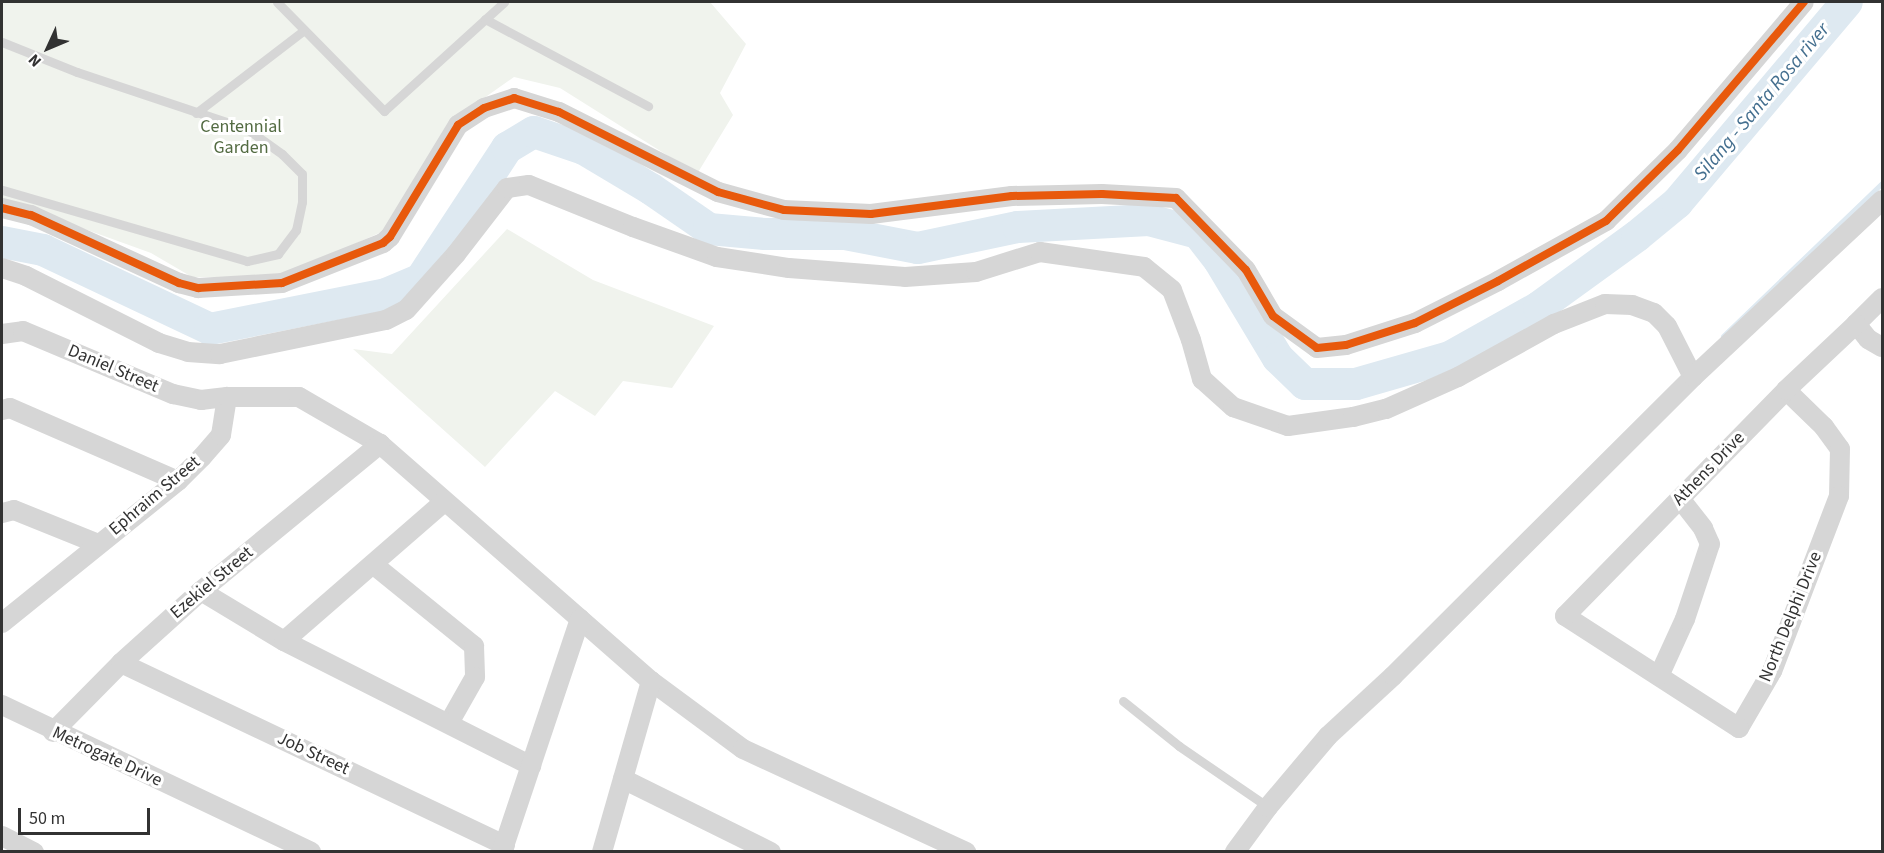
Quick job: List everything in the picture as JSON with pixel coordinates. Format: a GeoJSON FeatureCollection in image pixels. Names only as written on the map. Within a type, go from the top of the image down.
{"type":"FeatureCollection","features":[{"type":"Feature","properties":{"kind":"street"},"geometry":{"type":"LineString","coordinates":[[2,208],[32,215],[178,283],[198,288],[282,283],[383,243],[390,237],[458,125],[484,108],[514,98],[560,112],[718,192],[784,210],[871,214],[1012,196],[1102,194],[1176,198],[1246,270],[1273,316],[1317,348],[1346,345],[1415,323],[1498,281],[1606,221],[1678,150],[1804,2]]}},
{"type":"Feature","properties":{"kind":"street"},"geometry":{"type":"LineString","coordinates":[[2,268],[26,276],[159,343],[188,352],[220,354],[386,321],[406,310],[456,254],[507,188],[529,185],[633,227],[717,257],[789,268],[916,276],[976,272],[1040,252],[1144,267],[1172,290],[1191,340],[1202,379],[1233,407],[1288,426],[1353,417],[1386,409],[1458,376],[1554,324],[1605,304],[1632,305],[1654,313],[1667,326],[1693,378]]}},
{"type":"Feature","properties":{"kind":"street"},"geometry":{"type":"LineString","coordinates":[[1235,852],[1268,807],[1328,736],[1393,675],[1693,378],[1882,201]]}},
{"type":"Feature","properties":{"kind":"street","name":"Athens Drive"},"geometry":{"type":"LineString","coordinates":[[1564,616],[1786,390],[1882,298]]}},
{"type":"Feature","properties":{"kind":"street"},"geometry":{"type":"LineString","coordinates":[[1856,324],[1868,339],[1882,347]]}},
{"type":"Feature","properties":{"kind":"street","name":"Daniel Street"},"geometry":{"type":"LineString","coordinates":[[2,334],[23,331],[173,394],[201,400],[227,397]]}},
{"type":"Feature","properties":{"kind":"street","name":"North Delphi Drive"},"geometry":{"type":"LineString","coordinates":[[1564,616],[1739,728],[1772,671],[1839,496],[1840,449],[1824,427],[1786,390]]}},
{"type":"Feature","properties":{"kind":"street"},"geometry":{"type":"LineString","coordinates":[[227,397],[299,398],[380,444],[651,681],[742,749],[966,852]]}},
{"type":"Feature","properties":{"kind":"street","name":"Ephraim Street"},"geometry":{"type":"LineString","coordinates":[[3,621],[178,481],[220,435],[227,397]]}},
{"type":"Feature","properties":{"kind":"street"},"geometry":{"type":"LineString","coordinates":[[2,410],[10,408],[178,481]]}},
{"type":"Feature","properties":{"kind":"street","name":"Ezekiel Street"},"geometry":{"type":"LineString","coordinates":[[53,732],[121,663],[201,591],[380,444]]}},
{"type":"Feature","properties":{"kind":"street"},"geometry":{"type":"LineString","coordinates":[[1659,676],[1685,619],[1710,544],[1703,528],[1680,499]]}},
{"type":"Feature","properties":{"kind":"street"},"geometry":{"type":"LineString","coordinates":[[284,641],[444,502]]}},
{"type":"Feature","properties":{"kind":"street"},"geometry":{"type":"LineString","coordinates":[[2,513],[14,510],[98,544]]}},
{"type":"Feature","properties":{"kind":"street"},"geometry":{"type":"LineString","coordinates":[[374,565],[474,645],[475,677],[449,723]]}},
{"type":"Feature","properties":{"kind":"street"},"geometry":{"type":"LineString","coordinates":[[201,591],[284,641],[531,766]]}},
{"type":"Feature","properties":{"kind":"street"},"geometry":{"type":"LineString","coordinates":[[504,848],[580,619]]}},
{"type":"Feature","properties":{"kind":"street","name":"Job Street"},"geometry":{"type":"LineString","coordinates":[[121,663],[504,848]]}},
{"type":"Feature","properties":{"kind":"street"},"geometry":{"type":"LineString","coordinates":[[602,852],[651,681]]}},
{"type":"Feature","properties":{"kind":"street","name":"Metrogate Drive"},"geometry":{"type":"LineString","coordinates":[[2,705],[53,732],[311,852]]}},
{"type":"Feature","properties":{"kind":"street"},"geometry":{"type":"LineString","coordinates":[[623,779],[771,852]]}},
{"type":"Feature","properties":{"kind":"street"},"geometry":{"type":"LineString","coordinates":[[2,836],[34,852]]}},
{"type":"Feature","properties":{"kind":"lane"},"geometry":{"type":"LineString","coordinates":[[277,2],[384,111],[504,2]]}},
{"type":"Feature","properties":{"kind":"lane"},"geometry":{"type":"LineString","coordinates":[[485,19],[648,106]]}},
{"type":"Feature","properties":{"kind":"lane"},"geometry":{"type":"LineString","coordinates":[[196,113],[304,30]]}},
{"type":"Feature","properties":{"kind":"lane"},"geometry":{"type":"LineString","coordinates":[[2,42],[77,72],[248,129],[282,154],[302,174],[302,202],[296,230],[278,254],[247,261],[2,190]]}},
{"type":"Feature","properties":{"kind":"lane"},"geometry":{"type":"LineString","coordinates":[[1123,700],[1179,746],[1268,807]]}},
{"type":"Feature","properties":{"kind":"green space","name":"Centennial Garden"},"geometry":{"type":"Polygon","coordinates":[[[2,2],[710,2],[746,44],[720,93],[733,115],[697,174],[560,88],[514,77],[453,120],[386,230],[280,277],[192,277],[151,253],[32,210],[2,207],[2,2]]]}},
{"type":"Feature","properties":{"kind":"green space"},"geometry":{"type":"Polygon","coordinates":[[[507,229],[593,280],[714,326],[672,388],[623,381],[595,416],[555,391],[485,467],[353,349],[392,354],[507,229]]]}},
{"type":"Feature","properties":{"kind":"waterway","name":"Silang - Santa Rosa river"},"geometry":{"type":"LineString","coordinates":[[2,242],[43,250],[210,329],[386,294],[421,279],[507,148],[534,132],[584,149],[651,189],[709,229],[765,234],[845,234],[918,248],[1018,227],[1149,220],[1198,233],[1219,260],[1278,358],[1305,384],[1356,384],[1450,357],[1539,307],[1637,236],[1677,203],[1847,2]]}},
{"type":"Feature","properties":{"kind":"waterway"},"geometry":{"type":"LineString","coordinates":[[1723,336],[1882,183]]}},
{"type":"Feature","properties":{"kind":"cycle path"},"geometry":{"type":"LineString","coordinates":[[2,208],[31,215],[179,283],[198,288],[282,283],[383,243],[390,237],[458,125],[484,108],[514,98],[559,112],[718,192],[784,210],[871,214],[1012,196],[1102,194],[1176,198],[1246,270],[1273,316],[1317,348],[1346,345],[1415,323],[1498,281],[1606,221],[1678,150],[1804,2]]}}]}
